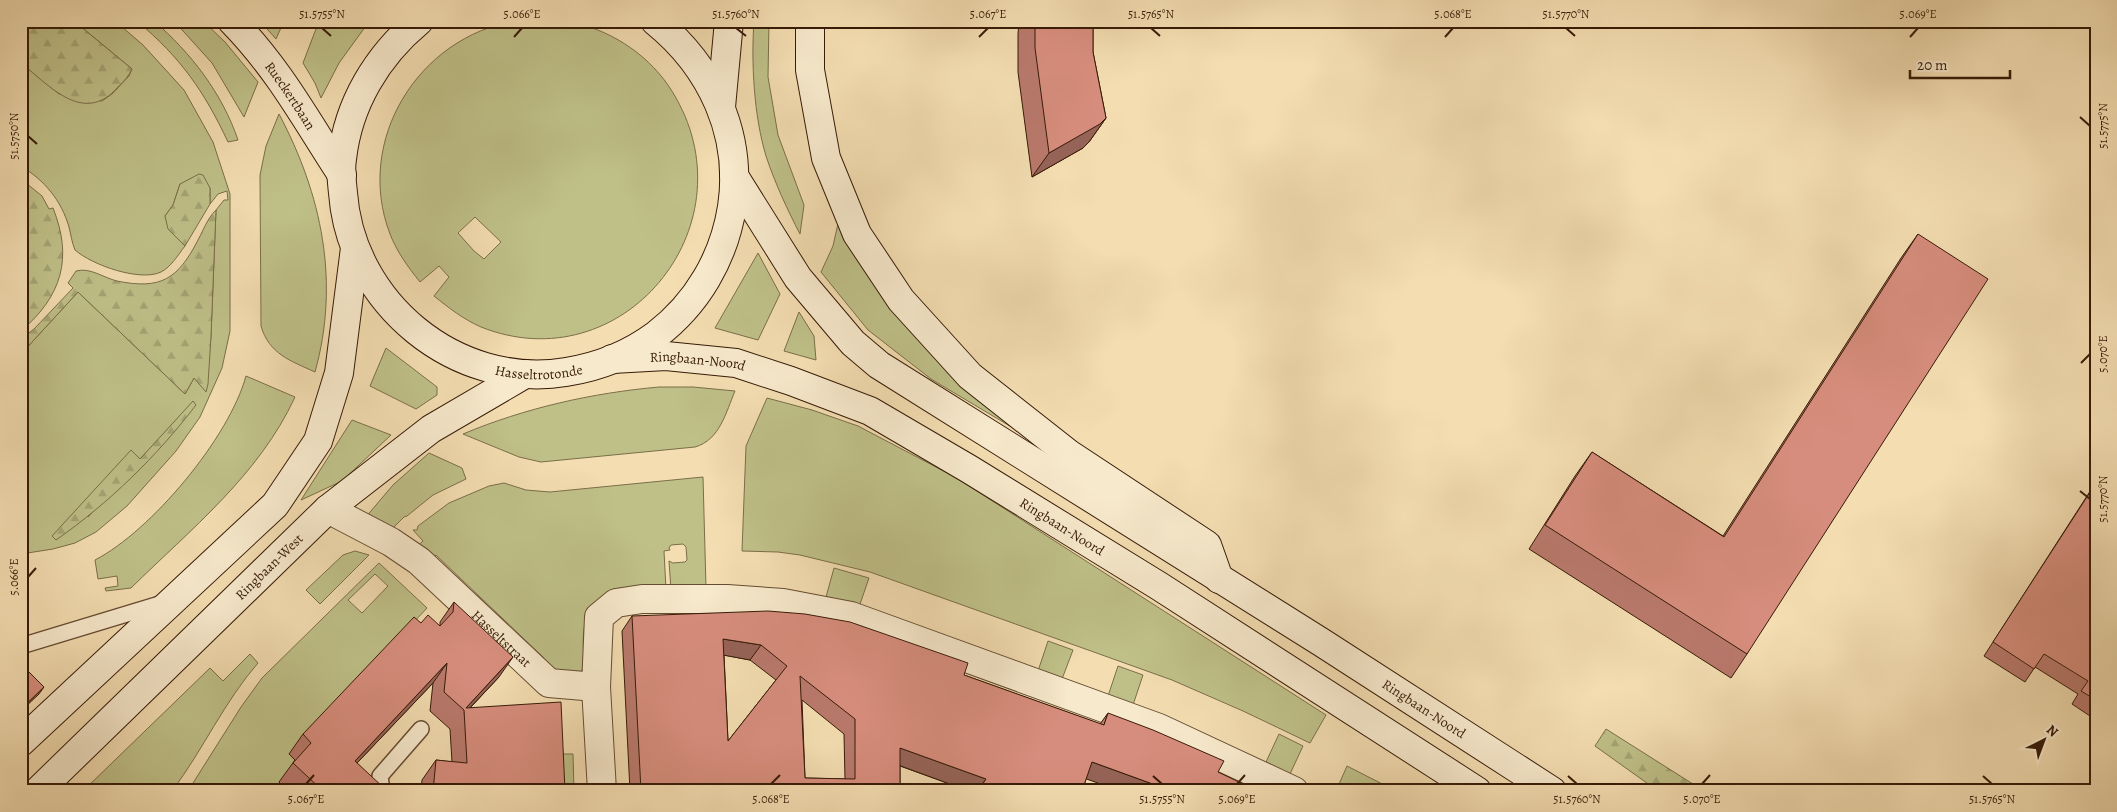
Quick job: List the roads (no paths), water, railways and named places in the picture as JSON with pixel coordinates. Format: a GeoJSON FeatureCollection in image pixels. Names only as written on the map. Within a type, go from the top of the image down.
{"type":"FeatureCollection","features":[{"type":"Feature","properties":{"kind":"main road","name":"Rueckertbaan"},"geometry":{"type":"LineString","coordinates":[[232,21],[258,47],[283,82],[342,175]]}},
{"type":"Feature","properties":{"kind":"main road","name":"Hasseltrotonde"},"geometry":{"type":"LineString","coordinates":[[420,21],[390,49],[366,82],[355,107],[347,134],[341,160],[344,205],[355,248],[379,293],[402,318],[428,340],[458,357],[474,363],[508,373],[525,374],[561,373],[596,366],[639,347],[663,330],[684,310],[702,286],[716,261],[727,233],[733,198],[734,176],[732,148],[721,107],[704,73],[692,57],[680,42],[655,21]]}},
{"type":"Feature","properties":{"kind":"main road"},"geometry":{"type":"LineString","coordinates":[[721,107],[729,21]]}},
{"type":"Feature","properties":{"kind":"main road"},"geometry":{"type":"LineString","coordinates":[[810,21],[810,70],[819,129],[826,158],[858,234],[901,300],[970,376],[1069,454],[1207,545],[1219,579]]}},
{"type":"Feature","properties":{"kind":"main road","name":"Ringbaan-Noord"},"geometry":{"type":"LineString","coordinates":[[734,176],[798,278],[854,344],[879,365],[1552,791]]}},
{"type":"Feature","properties":{"kind":"main road"},"geometry":{"type":"LineString","coordinates":[[21,742],[274,505],[318,441],[339,373],[355,248]]}},
{"type":"Feature","properties":{"kind":"main road","name":"Ringbaan-Noord"},"geometry":{"type":"LineString","coordinates":[[612,360],[666,356],[736,363],[791,381],[870,411],[970,469],[1159,586],[1477,791]]}},
{"type":"Feature","properties":{"kind":"main road","name":"Ringbaan-West"},"geometry":{"type":"LineString","coordinates":[[38,791],[328,509],[431,429],[525,374]]}},
{"type":"Feature","properties":{"kind":"main road","name":"Hasseltstraat"},"geometry":{"type":"LineString","coordinates":[[328,509],[391,542],[419,561],[549,683],[596,687]]}},
{"type":"Feature","properties":{"kind":"main road"},"geometry":{"type":"LineString","coordinates":[[602,791],[596,687],[599,617],[616,603],[642,599],[727,599],[783,604],[852,616],[1155,738],[1294,791]]}},
{"type":"Feature","properties":{"kind":"lane"},"geometry":{"type":"LineString","coordinates":[[21,646],[174,600]]}},
{"type":"Feature","properties":{"kind":"lane"},"geometry":{"type":"LineString","coordinates":[[382,791],[380,776],[421,728]]}}]}
